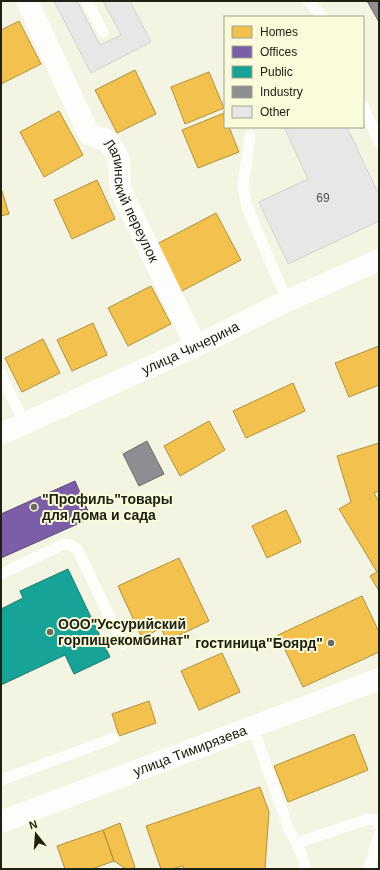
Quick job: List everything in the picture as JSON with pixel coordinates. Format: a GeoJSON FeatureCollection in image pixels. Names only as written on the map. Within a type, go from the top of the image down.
{"type":"FeatureCollection","features":[{"type":"Feature","properties":{"kind":"street","name":"Лапинский переулок"},"geometry":{"type":"LineString","coordinates":[[27,1],[89,134],[97,138],[105,139],[117,154],[120,163],[121,191],[196,346]]}},
{"type":"Feature","properties":{"kind":"street","name":"улица Чичерина"},"geometry":{"type":"LineString","coordinates":[[1,434],[196,346],[286,301],[379,260]]}},
{"type":"Feature","properties":{"kind":"street","name":"улица Тимирязева"},"geometry":{"type":"LineString","coordinates":[[1,822],[253,728],[379,679]]}},
{"type":"Feature","properties":{"kind":"lane"},"geometry":{"type":"LineString","coordinates":[[87,1],[103,32]]}},
{"type":"Feature","properties":{"kind":"lane"},"geometry":{"type":"LineString","coordinates":[[308,1],[322,16]]}},
{"type":"Feature","properties":{"kind":"lane"},"geometry":{"type":"LineString","coordinates":[[364,108],[379,142]]}},
{"type":"Feature","properties":{"kind":"lane"},"geometry":{"type":"LineString","coordinates":[[250,136],[243,185],[247,207],[286,301]]}},
{"type":"Feature","properties":{"kind":"lane"},"geometry":{"type":"LineString","coordinates":[[1,374],[24,423]]}},
{"type":"Feature","properties":{"kind":"lane"},"geometry":{"type":"LineString","coordinates":[[1,574],[64,544],[71,544],[77,549],[123,644]]}},
{"type":"Feature","properties":{"kind":"lane"},"geometry":{"type":"LineString","coordinates":[[253,728],[288,830],[297,843],[306,869]]}},
{"type":"Feature","properties":{"kind":"lane"},"geometry":{"type":"LineString","coordinates":[[1,780],[114,738]]}},
{"type":"Feature","properties":{"kind":"lane"},"geometry":{"type":"LineString","coordinates":[[297,843],[368,819],[378,820],[379,825]]}},
{"type":"Feature","properties":{"kind":"lane"},"geometry":{"type":"LineString","coordinates":[[369,869],[379,835]]}},
{"type":"Feature","properties":{"kind":"building: Homes"},"geometry":{"type":"Polygon","coordinates":[[[19,21],[41,64],[1,84],[1,30],[19,21]]]}},
{"type":"Feature","properties":{"kind":"building: Homes"},"geometry":{"type":"Polygon","coordinates":[[[135,70],[156,114],[117,133],[95,90],[135,70]]]}},
{"type":"Feature","properties":{"kind":"building: Homes"},"geometry":{"type":"Polygon","coordinates":[[[209,72],[224,108],[185,124],[171,87],[209,72]]]}},
{"type":"Feature","properties":{"kind":"building: Homes"},"geometry":{"type":"Polygon","coordinates":[[[59,111],[83,155],[44,177],[20,132],[59,111]]]}},
{"type":"Feature","properties":{"kind":"building: Homes"},"geometry":{"type":"Polygon","coordinates":[[[224,113],[224,128],[229,128],[239,152],[198,168],[182,130],[224,113]]]}},
{"type":"Feature","properties":{"kind":"building: Homes"},"geometry":{"type":"Polygon","coordinates":[[[97,180],[115,219],[72,239],[54,200],[97,180]]]}},
{"type":"Feature","properties":{"kind":"building: Homes"},"geometry":{"type":"Polygon","coordinates":[[[1,188],[9,214],[1,216],[1,188]]]}},
{"type":"Feature","properties":{"kind":"building: Homes"},"geometry":{"type":"Polygon","coordinates":[[[216,213],[241,260],[180,292],[155,245],[216,213]]]}},
{"type":"Feature","properties":{"kind":"building: Homes"},"geometry":{"type":"Polygon","coordinates":[[[151,286],[171,324],[128,346],[108,308],[151,286]]]}},
{"type":"Feature","properties":{"kind":"building: Homes"},"geometry":{"type":"Polygon","coordinates":[[[93,323],[107,355],[72,371],[57,340],[93,323]]]}},
{"type":"Feature","properties":{"kind":"building: Homes"},"geometry":{"type":"Polygon","coordinates":[[[43,339],[60,373],[22,392],[5,358],[43,339]]]}},
{"type":"Feature","properties":{"kind":"building: Homes"},"geometry":{"type":"Polygon","coordinates":[[[379,346],[379,385],[349,397],[335,363],[379,346]]]}},
{"type":"Feature","properties":{"kind":"building: Homes"},"geometry":{"type":"Polygon","coordinates":[[[293,383],[305,411],[246,438],[233,411],[293,383]]]}},
{"type":"Feature","properties":{"kind":"building: Homes"},"geometry":{"type":"Polygon","coordinates":[[[209,421],[225,450],[180,476],[164,446],[209,421]]]}},
{"type":"Feature","properties":{"kind":"building: Homes"},"geometry":{"type":"Polygon","coordinates":[[[379,443],[379,491],[374,493],[379,502],[379,591],[370,576],[377,572],[339,509],[351,502],[337,456],[379,443]]]}},
{"type":"Feature","properties":{"kind":"building: Homes"},"geometry":{"type":"Polygon","coordinates":[[[286,510],[301,542],[267,558],[252,526],[286,510]]]}},
{"type":"Feature","properties":{"kind":"building: Homes"},"geometry":{"type":"Polygon","coordinates":[[[179,558],[209,621],[167,641],[161,628],[142,638],[118,586],[179,558]]]}},
{"type":"Feature","properties":{"kind":"building: Homes","name":"гостиница\"Боярд\""},"geometry":{"type":"Polygon","coordinates":[[[362,596],[379,632],[379,652],[303,687],[278,635],[362,596]]]}},
{"type":"Feature","properties":{"kind":"building: Homes"},"geometry":{"type":"Polygon","coordinates":[[[222,653],[240,692],[199,710],[181,671],[222,653]]]}},
{"type":"Feature","properties":{"kind":"building: Homes"},"geometry":{"type":"Polygon","coordinates":[[[149,701],[156,723],[119,736],[112,714],[149,701]]]}},
{"type":"Feature","properties":{"kind":"building: Homes"},"geometry":{"type":"Polygon","coordinates":[[[354,734],[368,770],[288,802],[274,766],[354,734]]]}},
{"type":"Feature","properties":{"kind":"building: Homes"},"geometry":{"type":"Polygon","coordinates":[[[260,787],[269,812],[265,869],[184,869],[183,866],[172,869],[161,869],[146,826],[260,787]]]}},
{"type":"Feature","properties":{"kind":"building: Homes"},"geometry":{"type":"Polygon","coordinates":[[[120,823],[135,867],[130,869],[126,869],[114,861],[103,830],[120,823]]]}},
{"type":"Feature","properties":{"kind":"building: Homes"},"geometry":{"type":"Polygon","coordinates":[[[103,830],[114,861],[92,869],[65,869],[57,846],[103,830]]]}},
{"type":"Feature","properties":{"kind":"building: Offices"},"geometry":{"type":"Polygon","coordinates":[[[75,481],[91,518],[1,558],[1,514],[75,481]]]}},
{"type":"Feature","properties":{"kind":"building: Public","name":"ООО\"Уссурийский горпищекомбинат\""},"geometry":{"type":"Polygon","coordinates":[[[68,569],[110,657],[74,674],[65,655],[1,685],[1,609],[23,598],[20,591],[68,569]]]}},
{"type":"Feature","properties":{"kind":"building: Industry"},"geometry":{"type":"Polygon","coordinates":[[[367,1],[379,1],[379,22],[367,1]]]}},
{"type":"Feature","properties":{"kind":"building: Industry"},"geometry":{"type":"Polygon","coordinates":[[[147,441],[164,474],[139,486],[123,454],[147,441]]]}},
{"type":"Feature","properties":{"kind":"building: Other"},"geometry":{"type":"Polygon","coordinates":[[[54,1],[77,1],[100,45],[121,35],[103,1],[130,1],[151,42],[91,73],[54,1]]]}},
{"type":"Feature","properties":{"kind":"building: Other"},"geometry":{"type":"Polygon","coordinates":[[[284,128],[347,128],[379,195],[379,221],[288,264],[259,202],[308,179],[284,128]]]}},
{"type":"Feature","properties":{"kind":"place","name":"\"Профиль\"товары для дома и сада"},"geometry":{"type":"Point","coordinates":[34,507]}},
{"type":"Feature","properties":{"kind":"place","name":"ООО\"Уссурийский горпищекомбинат\""},"geometry":{"type":"Point","coordinates":[50,632]}},
{"type":"Feature","properties":{"kind":"place","name":"гостиница\"Боярд\""},"geometry":{"type":"Point","coordinates":[331,643]}}]}
